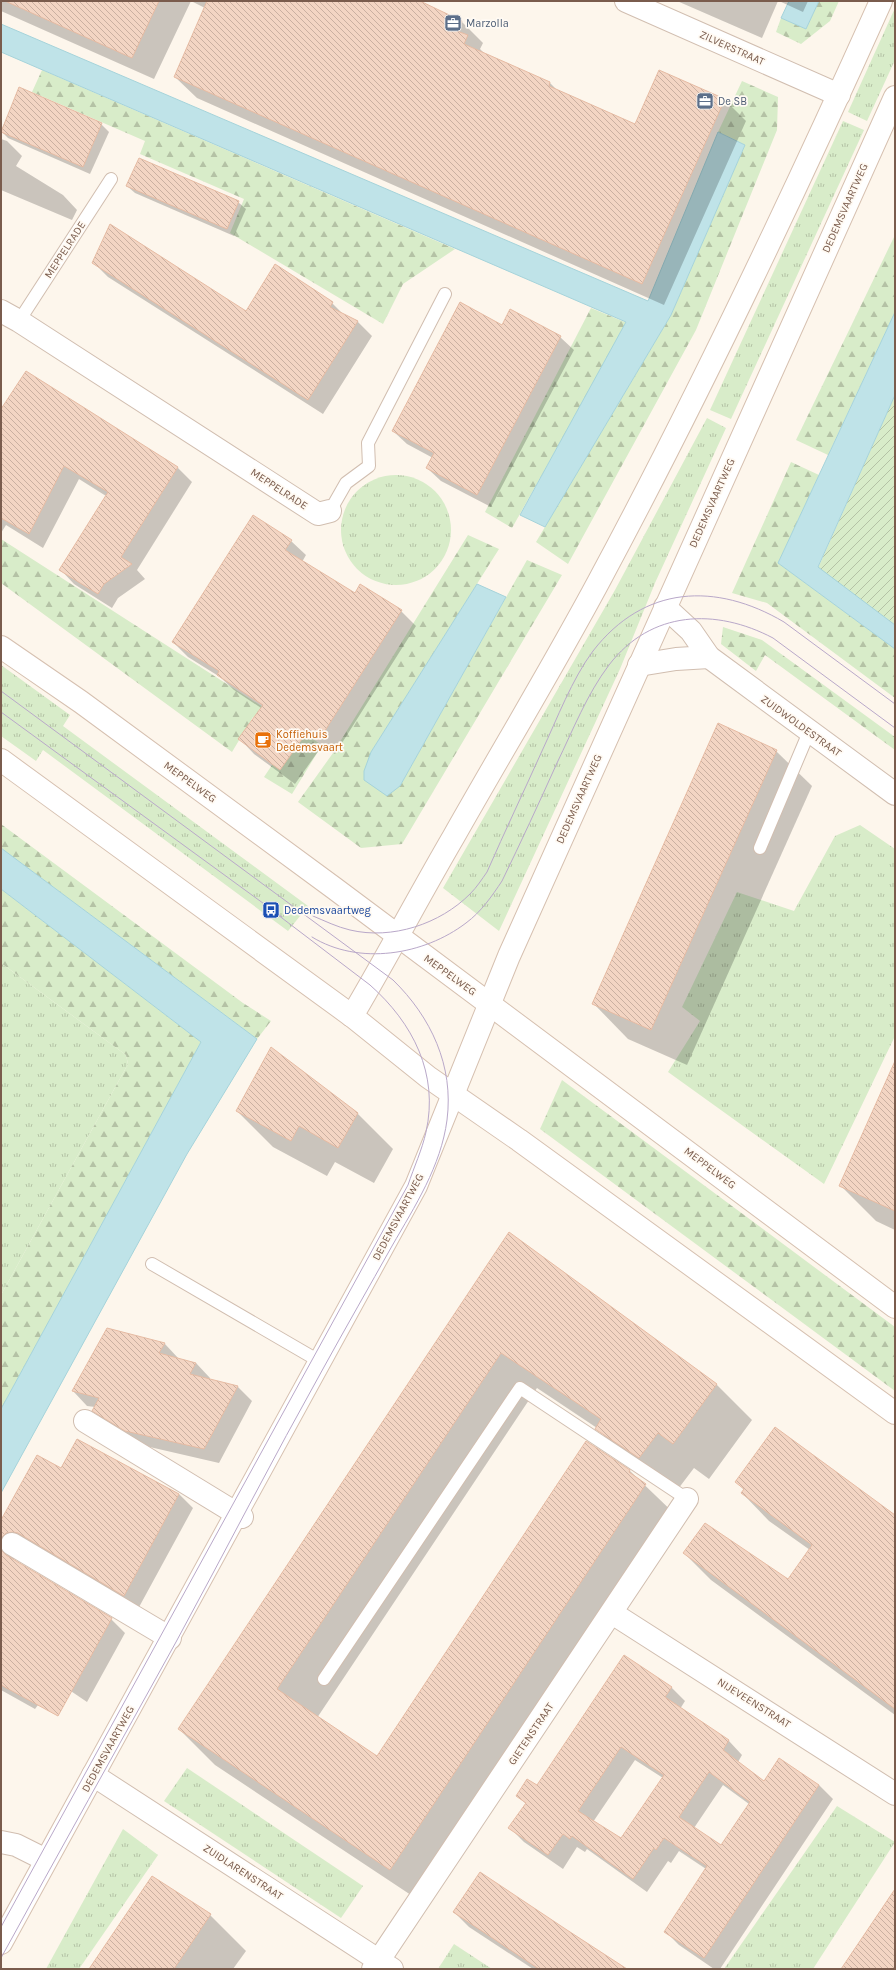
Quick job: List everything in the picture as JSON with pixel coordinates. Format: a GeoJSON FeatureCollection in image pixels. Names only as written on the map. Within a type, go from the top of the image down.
{"type":"FeatureCollection","features":[{"type":"Feature","properties":{"kind":"main road","name":"ZILVERSTRAAT"},"geometry":{"type":"LineString","coordinates":[[626,1],[838,95]]}},
{"type":"Feature","properties":{"kind":"main road"},"geometry":{"type":"LineString","coordinates":[[352,1016],[399,936],[440,860],[599,582],[720,344],[881,1]]}},
{"type":"Feature","properties":{"kind":"main road","name":"DEDEMSVAARTWEG"},"geometry":{"type":"LineString","coordinates":[[1,1943],[93,1775],[239,1515],[319,1362],[416,1186],[489,1004],[665,606],[895,97]]}},
{"type":"Feature","properties":{"kind":"main road","name":"MEPPELRADE"},"geometry":{"type":"LineString","coordinates":[[10,316],[318,514],[330,511]]}},
{"type":"Feature","properties":{"kind":"main road","name":"ZUIDWOLDESTRAAT"},"geometry":{"type":"LineString","coordinates":[[665,606],[692,631],[709,657],[895,794]]}},
{"type":"Feature","properties":{"kind":"main road","name":"MEPPELWEG"},"geometry":{"type":"LineString","coordinates":[[1,648],[81,702],[399,936],[895,1307]]}},
{"type":"Feature","properties":{"kind":"main road"},"geometry":{"type":"LineString","coordinates":[[639,665],[676,659],[709,657]]}},
{"type":"Feature","properties":{"kind":"main road"},"geometry":{"type":"LineString","coordinates":[[1,760],[352,1016],[453,1095],[519,1140],[895,1413]]}},
{"type":"Feature","properties":{"kind":"main road"},"geometry":{"type":"LineString","coordinates":[[85,1421],[239,1515]]}},
{"type":"Feature","properties":{"kind":"main road","name":"GIETENSTRAAT"},"geometry":{"type":"LineString","coordinates":[[381,1966],[687,1498]]}},
{"type":"Feature","properties":{"kind":"main road"},"geometry":{"type":"LineString","coordinates":[[12,1544],[170,1638]]}},
{"type":"Feature","properties":{"kind":"main road","name":"NIJEVEENSTRAAT"},"geometry":{"type":"LineString","coordinates":[[612,1613],[892,1785]]}},
{"type":"Feature","properties":{"kind":"main road","name":"ZUIDLARENSTRAAT"},"geometry":{"type":"LineString","coordinates":[[93,1775],[381,1966]]}},
{"type":"Feature","properties":{"kind":"main road"},"geometry":{"type":"LineString","coordinates":[[1,1842],[16,1845],[46,1860]]}},
{"type":"Feature","properties":{"kind":"lane","name":"MEPPELRADE"},"geometry":{"type":"LineString","coordinates":[[10,316],[111,179]]}},
{"type":"Feature","properties":{"kind":"lane","name":"MEPPELRADE"},"geometry":{"type":"LineString","coordinates":[[330,511],[346,483],[369,466],[368,443],[445,294]]}},
{"type":"Feature","properties":{"kind":"lane"},"geometry":{"type":"LineString","coordinates":[[760,848],[810,732]]}},
{"type":"Feature","properties":{"kind":"lane"},"geometry":{"type":"LineString","coordinates":[[152,1264],[319,1362]]}},
{"type":"Feature","properties":{"kind":"lane"},"geometry":{"type":"LineString","coordinates":[[324,1679],[520,1388],[687,1498]]}},
{"type":"Feature","properties":{"kind":"green space"},"geometry":{"type":"Polygon","coordinates":[[[819,1],[839,1],[830,21],[801,44],[776,32],[781,18],[806,29],[819,1]]]}},
{"type":"Feature","properties":{"kind":"green space"},"geometry":{"type":"Polygon","coordinates":[[[895,8],[895,60],[867,121],[848,112],[895,8]]]}},
{"type":"Feature","properties":{"kind":"green space"},"geometry":{"type":"Polygon","coordinates":[[[42,70],[455,249],[403,284],[383,324],[230,233],[244,199],[140,154],[145,141],[32,92],[42,70]]]}},
{"type":"Feature","properties":{"kind":"green space"},"geometry":{"type":"Polygon","coordinates":[[[742,81],[778,97],[777,130],[696,330],[568,564],[536,542],[671,315],[745,145],[718,132],[742,81]]]}},
{"type":"Feature","properties":{"kind":"green space"},"geometry":{"type":"Polygon","coordinates":[[[843,121],[864,130],[731,419],[710,410],[843,121]]]}},
{"type":"Feature","properties":{"kind":"green space"},"geometry":{"type":"Polygon","coordinates":[[[895,235],[895,312],[828,455],[796,440],[895,235]]]}},
{"type":"Feature","properties":{"kind":"green space"},"geometry":{"type":"Polygon","coordinates":[[[591,308],[627,323],[512,528],[485,512],[591,308]]]}},
{"type":"Feature","properties":{"kind":"green space"},"geometry":{"type":"Polygon","coordinates":[[[895,395],[895,625],[818,568],[895,395]]]}},
{"type":"Feature","properties":{"kind":"green space"},"geometry":{"type":"Polygon","coordinates":[[[707,418],[726,428],[655,583],[620,669],[499,931],[443,888],[615,590],[707,418]]]}},
{"type":"Feature","properties":{"kind":"green space"},"geometry":{"type":"Polygon","coordinates":[[[791,462],[819,475],[778,563],[895,649],[895,698],[767,603],[732,593],[791,462]]]}},
{"type":"Feature","properties":{"kind":"green space"},"geometry":{"type":"Polygon","coordinates":[[[396,475],[417,479],[427,484],[435,491],[442,499],[447,509],[451,530],[447,551],[442,561],[435,569],[427,576],[417,581],[396,585],[375,581],[365,576],[357,569],[350,561],[345,551],[341,530],[345,509],[350,499],[357,491],[365,484],[375,479],[396,475]]]}},
{"type":"Feature","properties":{"kind":"green space"},"geometry":{"type":"Polygon","coordinates":[[[468,535],[499,549],[371,752],[400,786],[527,560],[562,575],[402,844],[361,848],[298,802],[333,753],[468,535]]]}},
{"type":"Feature","properties":{"kind":"green space"},"geometry":{"type":"Polygon","coordinates":[[[1,539],[322,745],[292,794],[264,777],[288,741],[253,717],[232,752],[1,583],[1,539]]]}},
{"type":"Feature","properties":{"kind":"green space"},"geometry":{"type":"Polygon","coordinates":[[[723,627],[762,640],[895,737],[895,750],[765,655],[756,671],[721,644],[723,627]]]}},
{"type":"Feature","properties":{"kind":"green space"},"geometry":{"type":"Polygon","coordinates":[[[1,665],[70,715],[63,726],[308,906],[288,931],[43,750],[36,761],[1,736],[1,665]]]}},
{"type":"Feature","properties":{"kind":"green space"},"geometry":{"type":"Polygon","coordinates":[[[1,824],[243,1003],[271,1021],[257,1039],[1,848],[1,824]]]}},
{"type":"Feature","properties":{"kind":"green space"},"geometry":{"type":"Polygon","coordinates":[[[860,825],[895,849],[895,1036],[824,1184],[668,1072],[700,1021],[682,1007],[737,892],[794,911],[835,836],[860,825]]]}},
{"type":"Feature","properties":{"kind":"green space"},"geometry":{"type":"Polygon","coordinates":[[[1,889],[201,1042],[1,1409],[1,1295],[128,1064],[126,1055],[1,963],[1,889]]]}},
{"type":"Feature","properties":{"kind":"green space"},"geometry":{"type":"Polygon","coordinates":[[[1,963],[126,1055],[128,1064],[1,1295],[1,963]]]}},
{"type":"Feature","properties":{"kind":"green space"},"geometry":{"type":"Polygon","coordinates":[[[562,1080],[895,1327],[895,1391],[540,1129],[562,1080]]]}},
{"type":"Feature","properties":{"kind":"green space"},"geometry":{"type":"Polygon","coordinates":[[[187,1768],[363,1886],[341,1918],[164,1801],[187,1768]]]}},
{"type":"Feature","properties":{"kind":"green space"},"geometry":{"type":"Polygon","coordinates":[[[837,1806],[895,1842],[813,1969],[724,1969],[837,1806]]]}},
{"type":"Feature","properties":{"kind":"green space"},"geometry":{"type":"Polygon","coordinates":[[[123,1829],[158,1855],[79,1969],[46,1969],[123,1829]]]}},
{"type":"Feature","properties":{"kind":"green space"},"geometry":{"type":"Polygon","coordinates":[[[454,1944],[492,1969],[438,1969],[454,1944]]]}},
{"type":"Feature","properties":{"kind":"water"},"geometry":{"type":"Polygon","coordinates":[[[789,1],[819,1],[806,29],[781,18],[789,1]]]}},
{"type":"Feature","properties":{"kind":"water"},"geometry":{"type":"Polygon","coordinates":[[[1,24],[648,301],[718,132],[745,145],[671,315],[545,527],[520,515],[626,322],[1,52],[1,24]]]}},
{"type":"Feature","properties":{"kind":"water"},"geometry":{"type":"Polygon","coordinates":[[[895,312],[895,395],[818,567],[895,625],[895,649],[778,563],[895,312]]]}},
{"type":"Feature","properties":{"kind":"water"},"geometry":{"type":"Polygon","coordinates":[[[477,584],[506,597],[400,786],[387,796],[364,780],[364,771],[371,752],[477,584]]]}},
{"type":"Feature","properties":{"kind":"water"},"geometry":{"type":"Polygon","coordinates":[[[1,848],[257,1039],[187,1154],[1,1493],[1,1409],[201,1042],[1,889],[1,848]]]}},
{"type":"Feature","properties":{"kind":"building"},"geometry":{"type":"Polygon","coordinates":[[[5,1],[159,1],[132,58],[5,1]]]}},
{"type":"Feature","properties":{"kind":"building"},"geometry":{"type":"Polygon","coordinates":[[[207,1],[420,1],[462,21],[457,31],[468,35],[464,44],[550,82],[549,86],[635,124],[659,70],[725,99],[642,284],[174,77],[207,1]]]}},
{"type":"Feature","properties":{"kind":"building"},"geometry":{"type":"Polygon","coordinates":[[[19,87],[102,123],[83,167],[1,132],[19,87]]]}},
{"type":"Feature","properties":{"kind":"building"},"geometry":{"type":"Polygon","coordinates":[[[139,158],[239,201],[227,229],[126,186],[139,158]]]}},
{"type":"Feature","properties":{"kind":"building"},"geometry":{"type":"Polygon","coordinates":[[[110,224],[246,311],[275,264],[333,302],[330,307],[358,321],[308,400],[92,263],[110,224]]]}},
{"type":"Feature","properties":{"kind":"building"},"geometry":{"type":"Polygon","coordinates":[[[460,302],[502,325],[510,309],[561,336],[477,495],[426,468],[434,453],[392,431],[460,302]]]}},
{"type":"Feature","properties":{"kind":"building"},"geometry":{"type":"Polygon","coordinates":[[[26,371],[178,467],[121,557],[132,564],[104,584],[98,594],[59,570],[108,492],[64,466],[29,534],[1,518],[1,409],[26,371]]]}},
{"type":"Feature","properties":{"kind":"building"},"geometry":{"type":"Polygon","coordinates":[[[253,515],[292,540],[285,550],[355,593],[360,584],[402,610],[319,740],[307,732],[280,770],[238,739],[263,705],[217,675],[219,671],[172,642],[253,515]]]}},
{"type":"Feature","properties":{"kind":"building"},"geometry":{"type":"Polygon","coordinates":[[[718,723],[777,750],[651,1030],[592,1004],[718,723]]]}},
{"type":"Feature","properties":{"kind":"building"},"geometry":{"type":"Polygon","coordinates":[[[271,1047],[358,1113],[338,1148],[299,1126],[291,1141],[236,1111],[271,1047]]]}},
{"type":"Feature","properties":{"kind":"building"},"geometry":{"type":"Polygon","coordinates":[[[895,1061],[895,1211],[839,1186],[895,1061]]]}},
{"type":"Feature","properties":{"kind":"building"},"geometry":{"type":"Polygon","coordinates":[[[509,1232],[717,1384],[673,1444],[658,1433],[639,1458],[595,1429],[601,1419],[501,1353],[277,1689],[377,1756],[586,1441],[630,1470],[629,1472],[646,1484],[390,1870],[178,1729],[509,1232]]]}},
{"type":"Feature","properties":{"kind":"building"},"geometry":{"type":"Polygon","coordinates":[[[107,1328],[165,1343],[159,1353],[196,1363],[190,1374],[238,1386],[204,1449],[125,1431],[92,1411],[99,1398],[72,1391],[107,1328]]]}},
{"type":"Feature","properties":{"kind":"building"},"geometry":{"type":"Polygon","coordinates":[[[775,1427],[895,1515],[895,1709],[683,1553],[705,1523],[788,1579],[812,1545],[741,1493],[744,1489],[735,1482],[775,1427]]]}},
{"type":"Feature","properties":{"kind":"building"},"geometry":{"type":"Polygon","coordinates":[[[77,1439],[179,1494],[124,1596],[18,1533],[6,1533],[1,1538],[1,1520],[37,1455],[61,1468],[77,1439]]]}},
{"type":"Feature","properties":{"kind":"building"},"geometry":{"type":"Polygon","coordinates":[[[1,1550],[6,1555],[112,1618],[58,1716],[1,1685],[1,1550]]]}},
{"type":"Feature","properties":{"kind":"building"},"geometry":{"type":"Polygon","coordinates":[[[624,1655],[672,1687],[665,1697],[729,1740],[723,1750],[764,1781],[779,1758],[819,1785],[704,1958],[664,1932],[707,1866],[664,1838],[656,1850],[654,1848],[633,1879],[572,1836],[570,1839],[563,1834],[548,1855],[508,1828],[526,1803],[516,1796],[527,1779],[537,1785],[624,1655]],[[621,1747],[578,1811],[621,1838],[664,1775],[621,1747]],[[709,1772],[679,1817],[721,1845],[750,1802],[709,1772]]]}},
{"type":"Feature","properties":{"kind":"building"},"geometry":{"type":"Polygon","coordinates":[[[480,1872],[627,1969],[539,1969],[453,1912],[480,1872]]]}},
{"type":"Feature","properties":{"kind":"building"},"geometry":{"type":"Polygon","coordinates":[[[152,1876],[211,1914],[174,1969],[89,1969],[152,1876]]]}},
{"type":"Feature","properties":{"kind":"building"},"geometry":{"type":"Polygon","coordinates":[[[895,1889],[895,1969],[841,1969],[862,1938],[895,1889]]]}},
{"type":"Feature","properties":{"kind":"tram line"},"geometry":{"type":"LineString","coordinates":[[313,916],[336,926],[350,930],[366,933],[382,933],[414,927],[430,921],[458,905],[470,894],[487,872],[565,700],[585,662],[613,629],[635,613],[658,602],[682,597],[707,596],[733,600],[758,609],[784,622],[895,704]]}},
{"type":"Feature","properties":{"kind":"tram line"},"geometry":{"type":"LineString","coordinates":[[312,937],[330,946],[350,952],[370,954],[391,953],[431,943],[449,934],[477,914],[502,881],[581,712],[601,676],[626,647],[644,633],[664,624],[685,620],[707,619],[729,622],[751,628],[773,638],[895,728]]}},
{"type":"Feature","properties":{"kind":"tram line"},"geometry":{"type":"LineString","coordinates":[[1,691],[393,980],[407,994],[429,1026],[443,1062],[447,1081],[448,1100],[444,1137],[433,1170],[418,1201],[305,1401],[176,1642],[1,1958]]}},
{"type":"Feature","properties":{"kind":"tram line"},"geometry":{"type":"LineString","coordinates":[[1,712],[282,917]]}},
{"type":"Feature","properties":{"kind":"tram line"},"geometry":{"type":"LineString","coordinates":[[1,1927],[408,1185],[426,1132],[429,1111],[429,1090],[425,1070],[419,1051],[399,1016],[370,985],[278,915]]}},
{"type":"Feature","properties":{"kind":"place","name":"Marzolla"},"geometry":{"type":"Point","coordinates":[453,23]}},
{"type":"Feature","properties":{"kind":"place","name":"De SB"},"geometry":{"type":"Point","coordinates":[705,101]}},
{"type":"Feature","properties":{"kind":"place","name":"Koffiehuis Dedemsvaart"},"geometry":{"type":"Point","coordinates":[263,740]}},
{"type":"Feature","properties":{"kind":"place","name":"Dedemsvaartweg"},"geometry":{"type":"Point","coordinates":[271,910]}}]}
